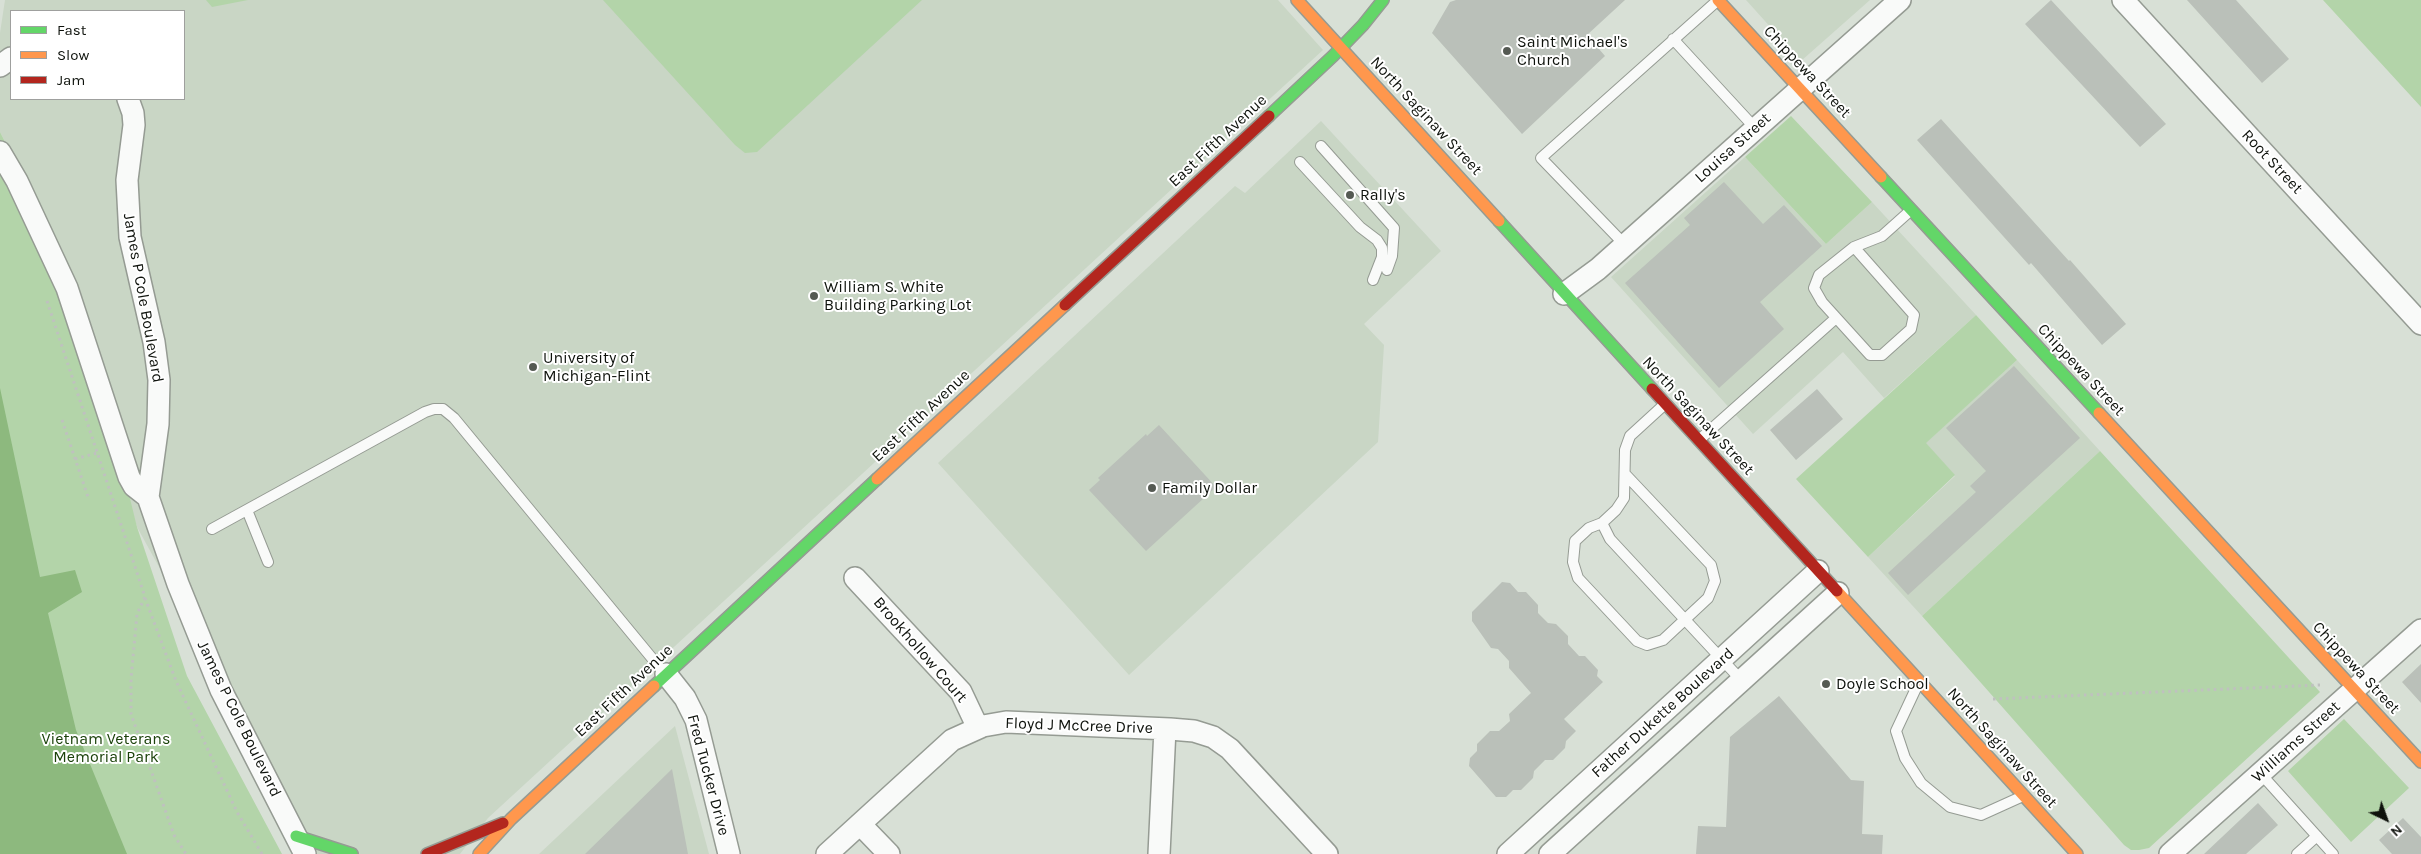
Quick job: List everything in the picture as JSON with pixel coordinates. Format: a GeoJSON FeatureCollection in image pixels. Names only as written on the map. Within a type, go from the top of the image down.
{"type":"FeatureCollection","features":[{"type":"Feature","properties":{"kind":"main road","name":"North Saginaw Street"},"geometry":{"type":"LineString","coordinates":[[1297,0],[2076,854]]}},
{"type":"Feature","properties":{"kind":"main road","name":"East Fifth Avenue"},"geometry":{"type":"LineString","coordinates":[[479,854],[511,819],[666,674],[1342,48],[1383,0]]}},
{"type":"Feature","properties":{"kind":"main road","name":"Chippewa Street"},"geometry":{"type":"LineString","coordinates":[[1718,0],[1802,88],[1911,211],[2421,762]]}},
{"type":"Feature","properties":{"kind":"main road"},"geometry":{"type":"LineString","coordinates":[[427,854],[511,819]]}},
{"type":"Feature","properties":{"kind":"main road"},"geometry":{"type":"LineString","coordinates":[[301,845],[352,854]]}},
{"type":"Feature","properties":{"kind":"street","name":"Louisa Street"},"geometry":{"type":"LineString","coordinates":[[1564,294],[1598,269],[1900,0]]}},
{"type":"Feature","properties":{"kind":"street","name":"Root Street"},"geometry":{"type":"LineString","coordinates":[[2123,0],[2421,324]]}},
{"type":"Feature","properties":{"kind":"street","name":"James P Cole Boulevard"},"geometry":{"type":"LineString","coordinates":[[128,100],[133,113],[134,125],[127,180],[130,237],[154,342],[160,380],[158,424],[148,497],[178,584],[221,690],[301,845]]}},
{"type":"Feature","properties":{"kind":"street","name":"James P Cole Boulevard"},"geometry":{"type":"LineString","coordinates":[[0,152],[17,181],[67,288],[127,472],[134,486],[148,497]]}},
{"type":"Feature","properties":{"kind":"street","name":"Father Dukette Boulevard"},"geometry":{"type":"LineString","coordinates":[[1508,854],[1818,571]]}},
{"type":"Feature","properties":{"kind":"street","name":"Brookhollow Court"},"geometry":{"type":"LineString","coordinates":[[855,578],[961,692],[978,728]]}},
{"type":"Feature","properties":{"kind":"street","name":"Father Dukette Boulevard"},"geometry":{"type":"LineString","coordinates":[[1550,854],[1838,592]]}},
{"type":"Feature","properties":{"kind":"street","name":"Williams Street"},"geometry":{"type":"LineString","coordinates":[[2170,854],[2421,630]]}},
{"type":"Feature","properties":{"kind":"street","name":"Fred Tucker Drive"},"geometry":{"type":"LineString","coordinates":[[666,674],[685,698],[696,720],[729,854]]}},
{"type":"Feature","properties":{"kind":"street","name":"Floyd J McCree Drive"},"geometry":{"type":"LineString","coordinates":[[827,854],[952,740],[978,728],[1006,722],[1164,728],[1204,734],[1222,743],[1327,854]]}},
{"type":"Feature","properties":{"kind":"street"},"geometry":{"type":"LineString","coordinates":[[1159,854],[1164,728]]}},
{"type":"Feature","properties":{"kind":"street"},"geometry":{"type":"LineString","coordinates":[[1550,815],[1570,836]]}},
{"type":"Feature","properties":{"kind":"street"},"geometry":{"type":"LineString","coordinates":[[860,824],[889,854]]}},
{"type":"Feature","properties":{"kind":"lane"},"geometry":{"type":"LineString","coordinates":[[1624,245],[1542,158],[1718,0]]}},
{"type":"Feature","properties":{"kind":"lane"},"geometry":{"type":"LineString","coordinates":[[1673,39],[1755,128]]}},
{"type":"Feature","properties":{"kind":"lane"},"geometry":{"type":"LineString","coordinates":[[1321,146],[1394,228],[1392,256],[1387,270]]}},
{"type":"Feature","properties":{"kind":"lane"},"geometry":{"type":"LineString","coordinates":[[1300,162],[1360,227],[1377,240],[1382,248],[1382,257],[1373,280]]}},
{"type":"Feature","properties":{"kind":"lane"},"geometry":{"type":"LineString","coordinates":[[1854,247],[1914,315],[1911,329],[1882,355],[1870,355],[1822,302],[1814,288],[1819,275],[1854,247],[1882,236],[1911,211]]}},
{"type":"Feature","properties":{"kind":"lane"},"geometry":{"type":"LineString","coordinates":[[1699,440],[1836,318]]}},
{"type":"Feature","properties":{"kind":"lane"},"geometry":{"type":"LineString","coordinates":[[1626,475],[1711,565],[1715,581],[1708,598],[1685,620],[1663,640],[1647,645],[1637,641],[1578,578],[1573,562],[1575,541],[1589,528],[1602,522],[1616,510],[1624,498],[1626,475],[1624,450],[1630,436],[1665,404]]}},
{"type":"Feature","properties":{"kind":"lane"},"geometry":{"type":"LineString","coordinates":[[212,529],[425,412],[442,409],[454,418],[666,674]]}},
{"type":"Feature","properties":{"kind":"lane"},"geometry":{"type":"LineString","coordinates":[[247,510],[268,562]]}},
{"type":"Feature","properties":{"kind":"lane"},"geometry":{"type":"LineString","coordinates":[[1602,522],[1610,539],[1742,681]]}},
{"type":"Feature","properties":{"kind":"lane"},"geometry":{"type":"LineString","coordinates":[[1919,681],[1896,731],[1905,758],[1921,783],[1950,807],[1981,815],[2024,796]]}},
{"type":"Feature","properties":{"kind":"lane"},"geometry":{"type":"LineString","coordinates":[[2261,774],[2333,854]]}},
{"type":"Feature","properties":{"kind":"lane"},"geometry":{"type":"LineString","coordinates":[[2297,854],[2317,836]]}},
{"type":"Feature","properties":{"kind":"path"},"geometry":{"type":"LineString","coordinates":[[45,294],[96,452],[176,682],[237,812],[262,854]]}},
{"type":"Feature","properties":{"kind":"path"},"geometry":{"type":"LineString","coordinates":[[62,420],[88,497]]}},
{"type":"Feature","properties":{"kind":"path"},"geometry":{"type":"LineString","coordinates":[[75,459],[96,452]]}},
{"type":"Feature","properties":{"kind":"path"},"geometry":{"type":"LineString","coordinates":[[145,597],[137,614],[131,679],[131,714],[174,835],[186,854]]}},
{"type":"Feature","properties":{"kind":"path"},"geometry":{"type":"LineString","coordinates":[[1993,699],[2320,686]]}},
{"type":"Feature","properties":{"kind":"shaded area","name":"University of Michigan-Flint"},"geometry":{"type":"Polygon","coordinates":[[[5,0],[1278,0],[1323,50],[488,818],[460,854],[317,854],[137,527],[38,207],[0,132],[0,33],[5,0]]]}},
{"type":"Feature","properties":{"kind":"shaded area"},"geometry":{"type":"Polygon","coordinates":[[[1746,0],[1870,0],[1801,61],[1746,0]]]}},
{"type":"Feature","properties":{"kind":"shaded area"},"geometry":{"type":"Polygon","coordinates":[[[1321,121],[1441,251],[1364,324],[1384,345],[1378,442],[1129,675],[938,463],[1235,186],[1245,193],[1321,121]]]}},
{"type":"Feature","properties":{"kind":"shaded area"},"geometry":{"type":"Polygon","coordinates":[[[1745,157],[1826,244],[1872,202],[1976,315],[1884,398],[1843,352],[1753,434],[1611,277],[1745,157]]]}},
{"type":"Feature","properties":{"kind":"shaded area"},"geometry":{"type":"Polygon","coordinates":[[[2017,360],[2100,451],[1922,616],[1868,557],[1955,476],[1925,443],[2017,360]]]}},
{"type":"Feature","properties":{"kind":"shaded area"},"geometry":{"type":"Polygon","coordinates":[[[0,388],[40,577],[75,570],[82,592],[48,613],[76,730],[127,854],[0,854],[0,388]]]}},
{"type":"Feature","properties":{"kind":"shaded area"},"geometry":{"type":"Polygon","coordinates":[[[675,726],[709,854],[539,854],[675,726]]]}},
{"type":"Feature","properties":{"kind":"green space"},"geometry":{"type":"Polygon","coordinates":[[[206,0],[248,0],[212,7],[206,0]]]}},
{"type":"Feature","properties":{"kind":"green space"},"geometry":{"type":"Polygon","coordinates":[[[603,0],[922,0],[757,152],[745,153],[735,145],[603,0]]]}},
{"type":"Feature","properties":{"kind":"green space"},"geometry":{"type":"Polygon","coordinates":[[[2323,0],[2421,0],[2421,107],[2323,0]]]}},
{"type":"Feature","properties":{"kind":"green space"},"geometry":{"type":"Polygon","coordinates":[[[1791,116],[1872,202],[1826,244],[1745,157],[1791,116]]]}},
{"type":"Feature","properties":{"kind":"green space","name":"Vietnam Veterans Memorial Park"},"geometry":{"type":"Polygon","coordinates":[[[0,132],[38,207],[87,324],[137,527],[187,676],[282,854],[0,854],[0,132]]]}},
{"type":"Feature","properties":{"kind":"green space"},"geometry":{"type":"Polygon","coordinates":[[[1976,315],[2017,360],[1926,443],[1955,475],[1868,557],[1796,479],[1976,315]]]}},
{"type":"Feature","properties":{"kind":"green space"},"geometry":{"type":"Polygon","coordinates":[[[2100,451],[2320,692],[2149,848],[2139,850],[2131,850],[2124,845],[1922,616],[2100,451]]]}},
{"type":"Feature","properties":{"kind":"green space"},"geometry":{"type":"Polygon","coordinates":[[[2344,719],[2409,788],[2351,842],[2288,771],[2344,719]]]}},
{"type":"Feature","properties":{"kind":"building"},"geometry":{"type":"Polygon","coordinates":[[[1456,0],[1625,0],[1587,35],[1605,56],[1522,134],[1432,33],[1450,2],[1456,0]]]}},
{"type":"Feature","properties":{"kind":"building"},"geometry":{"type":"Polygon","coordinates":[[[2051,0],[2166,124],[2140,147],[2025,24],[2051,0]]]}},
{"type":"Feature","properties":{"kind":"building"},"geometry":{"type":"Polygon","coordinates":[[[2187,0],[2236,0],[2289,59],[2262,83],[2187,0]]]}},
{"type":"Feature","properties":{"kind":"building"},"geometry":{"type":"Polygon","coordinates":[[[1941,119],[2126,324],[2102,345],[2031,263],[2029,265],[1917,140],[1941,119]]]}},
{"type":"Feature","properties":{"kind":"building"},"geometry":{"type":"Polygon","coordinates":[[[1724,182],[1763,224],[1784,205],[1822,246],[1760,302],[1784,329],[1719,388],[1625,283],[1690,225],[1684,218],[1724,182]]]}},
{"type":"Feature","properties":{"kind":"building"},"geometry":{"type":"Polygon","coordinates":[[[2014,366],[2080,438],[1908,595],[1888,573],[1976,492],[1970,486],[1986,471],[1946,428],[2014,366]]]}},
{"type":"Feature","properties":{"kind":"building"},"geometry":{"type":"Polygon","coordinates":[[[1817,389],[1843,419],[1796,460],[1770,430],[1817,389]]]}},
{"type":"Feature","properties":{"kind":"building","name":"Family Dollar"},"geometry":{"type":"Polygon","coordinates":[[[1159,425],[1216,487],[1146,551],[1089,490],[1100,480],[1098,478],[1146,434],[1147,436],[1159,425]]]}},
{"type":"Feature","properties":{"kind":"building"},"geometry":{"type":"Polygon","coordinates":[[[1502,582],[1510,583],[1518,592],[1526,592],[1538,605],[1538,613],[1548,623],[1556,624],[1568,636],[1568,644],[1579,656],[1585,656],[1598,670],[1597,676],[1603,682],[1564,719],[1576,731],[1566,741],[1565,748],[1553,760],[1545,760],[1534,771],[1533,778],[1521,790],[1513,790],[1506,797],[1496,797],[1469,766],[1470,758],[1477,751],[1477,744],[1490,731],[1499,731],[1510,721],[1509,714],[1531,693],[1509,668],[1509,661],[1498,649],[1491,648],[1472,621],[1472,612],[1502,582]]]}},
{"type":"Feature","properties":{"kind":"building"},"geometry":{"type":"Polygon","coordinates":[[[2421,664],[2421,703],[2402,682],[2421,664]]]}},
{"type":"Feature","properties":{"kind":"building"},"geometry":{"type":"Polygon","coordinates":[[[1779,696],[1851,780],[1864,781],[1862,834],[1883,835],[1882,854],[1696,854],[1698,826],[1726,827],[1730,737],[1779,696]]]}},
{"type":"Feature","properties":{"kind":"building"},"geometry":{"type":"Polygon","coordinates":[[[672,769],[688,854],[585,854],[672,769]]]}},
{"type":"Feature","properties":{"kind":"building"},"geometry":{"type":"Polygon","coordinates":[[[2258,803],[2278,825],[2246,854],[2204,854],[2258,803]]]}},
{"type":"Feature","properties":{"kind":"building"},"geometry":{"type":"Polygon","coordinates":[[[2403,818],[2421,837],[2421,854],[2392,854],[2379,840],[2403,818]]]}},
{"type":"Feature","properties":{"kind":"traffic: fast"},"geometry":{"type":"LineString","coordinates":[[1269,116],[1333,56],[1363,25],[1383,0]]}},
{"type":"Feature","properties":{"kind":"traffic: fast"},"geometry":{"type":"LineString","coordinates":[[1881,177],[2099,413]]}},
{"type":"Feature","properties":{"kind":"traffic: fast"},"geometry":{"type":"LineString","coordinates":[[1499,221],[1652,389]]}},
{"type":"Feature","properties":{"kind":"traffic: fast"},"geometry":{"type":"LineString","coordinates":[[654,686],[877,479]]}},
{"type":"Feature","properties":{"kind":"traffic: fast"},"geometry":{"type":"LineString","coordinates":[[296,836],[352,854]]}},
{"type":"Feature","properties":{"kind":"traffic: slow"},"geometry":{"type":"LineString","coordinates":[[1297,0],[1499,221]]}},
{"type":"Feature","properties":{"kind":"traffic: slow"},"geometry":{"type":"LineString","coordinates":[[1718,0],[1881,177]]}},
{"type":"Feature","properties":{"kind":"traffic: slow"},"geometry":{"type":"LineString","coordinates":[[877,479],[1065,305]]}},
{"type":"Feature","properties":{"kind":"traffic: slow"},"geometry":{"type":"LineString","coordinates":[[2099,413],[2421,762]]}},
{"type":"Feature","properties":{"kind":"traffic: slow"},"geometry":{"type":"LineString","coordinates":[[1837,591],[2077,854]]}},
{"type":"Feature","properties":{"kind":"traffic: slow"},"geometry":{"type":"LineString","coordinates":[[479,854],[511,819],[654,686]]}},
{"type":"Feature","properties":{"kind":"traffic: jam"},"geometry":{"type":"LineString","coordinates":[[1065,305],[1269,116]]}},
{"type":"Feature","properties":{"kind":"traffic: jam"},"geometry":{"type":"LineString","coordinates":[[1652,389],[1837,591]]}},
{"type":"Feature","properties":{"kind":"traffic: jam"},"geometry":{"type":"LineString","coordinates":[[427,854],[503,823]]}},
{"type":"Feature","properties":{"kind":"place","name":"Saint Michael's Church"},"geometry":{"type":"Point","coordinates":[1507,51]}},
{"type":"Feature","properties":{"kind":"place","name":"Rally's"},"geometry":{"type":"Point","coordinates":[1350,195]}},
{"type":"Feature","properties":{"kind":"place","name":"William S. White Building Parking Lot"},"geometry":{"type":"Point","coordinates":[814,296]}},
{"type":"Feature","properties":{"kind":"place","name":"University of Michigan-Flint"},"geometry":{"type":"Point","coordinates":[533,367]}},
{"type":"Feature","properties":{"kind":"place","name":"Family Dollar"},"geometry":{"type":"Point","coordinates":[1152,488]}},
{"type":"Feature","properties":{"kind":"place","name":"Doyle School"},"geometry":{"type":"Point","coordinates":[1826,684]}}]}
